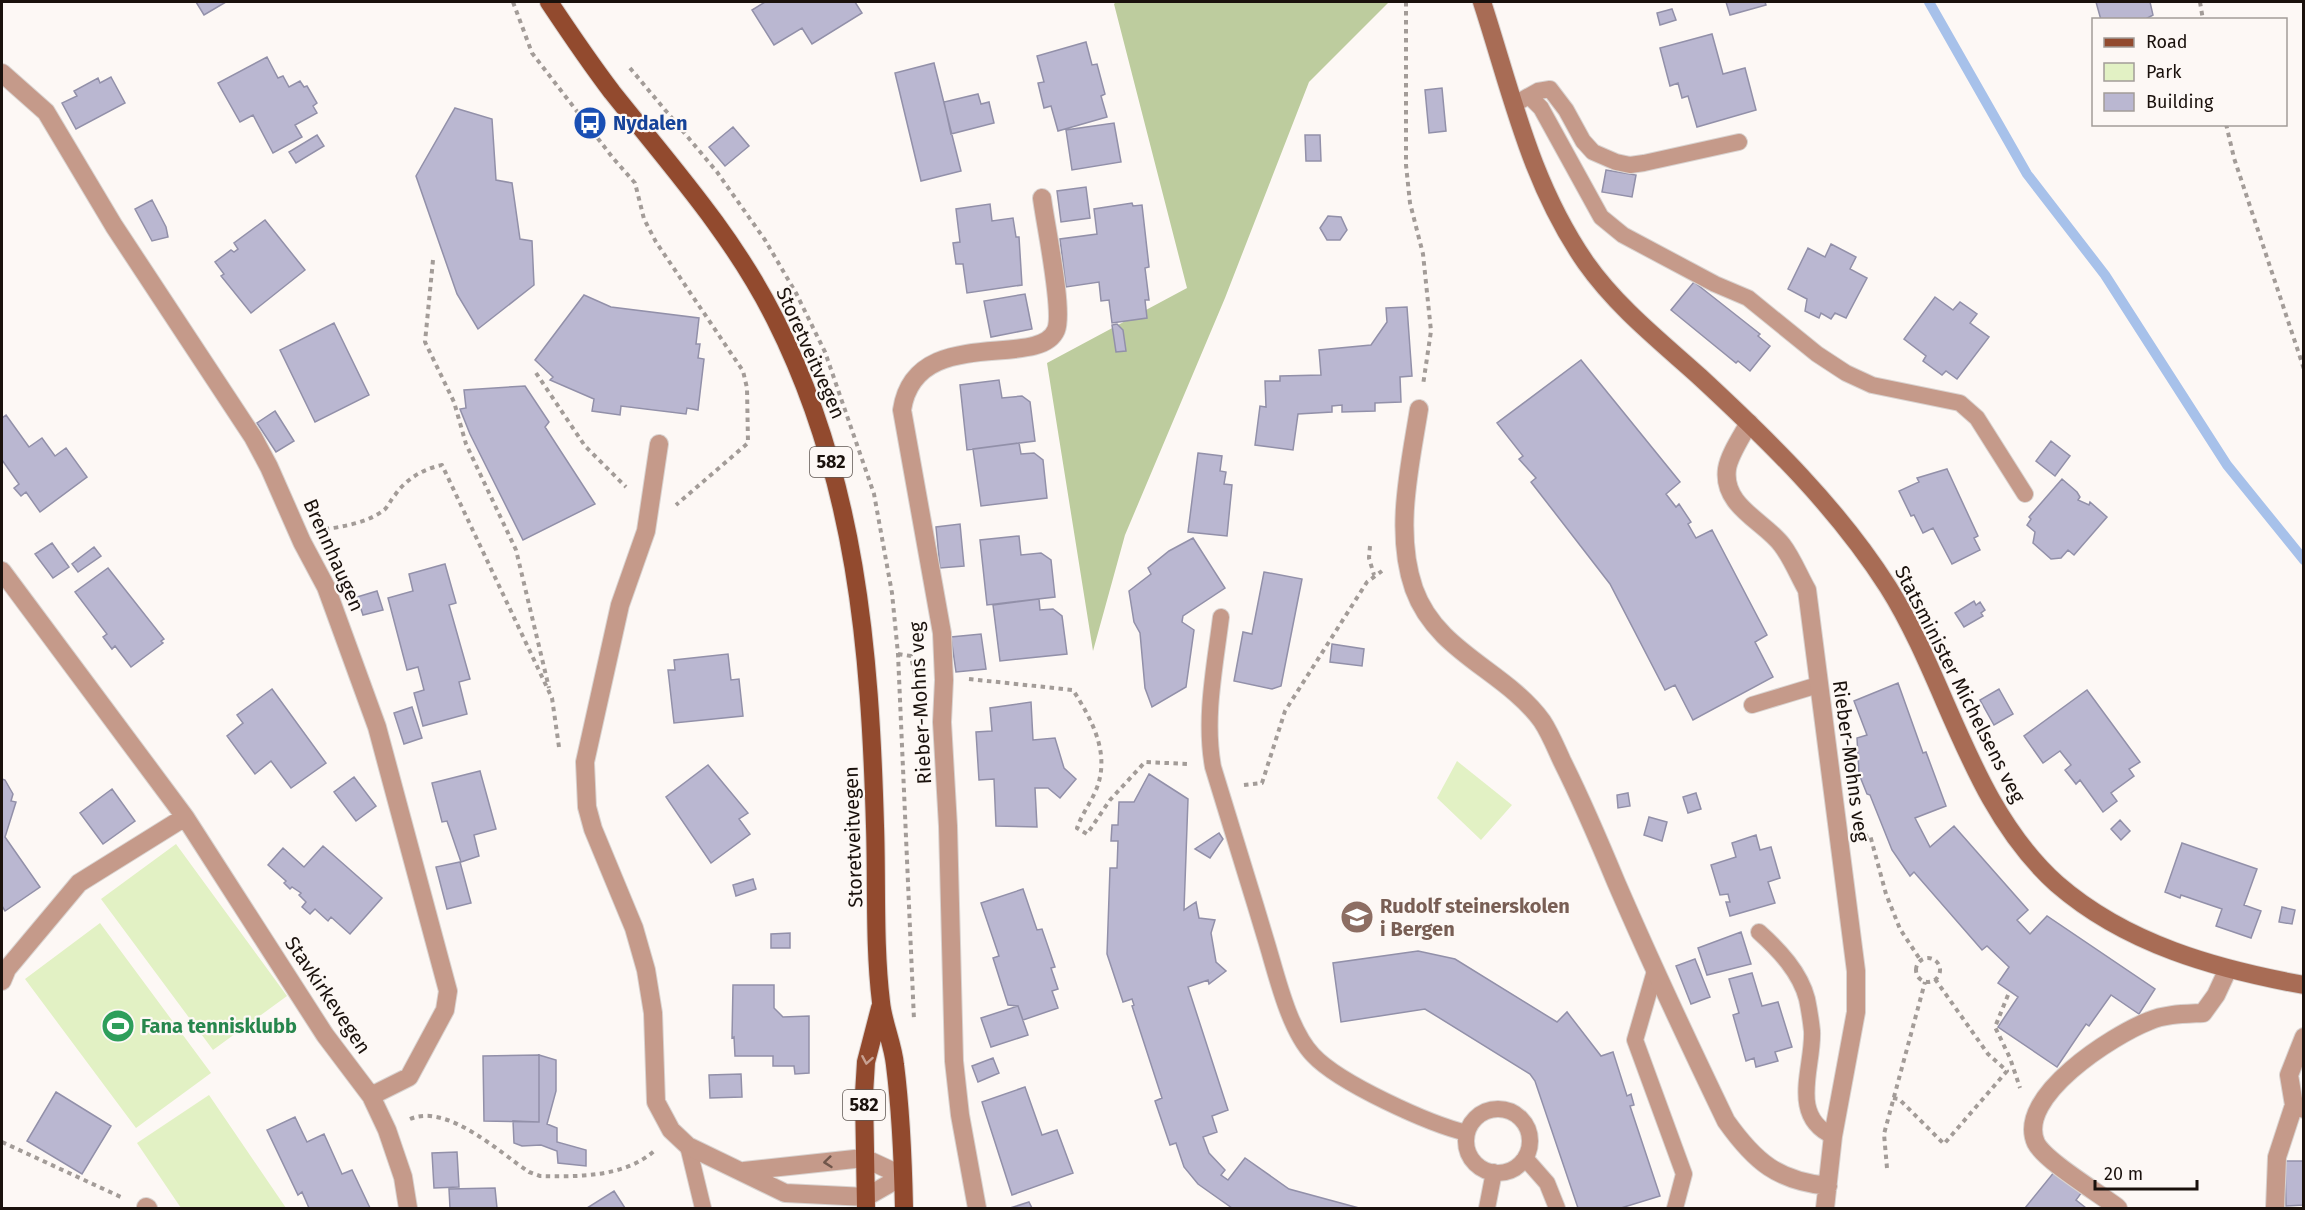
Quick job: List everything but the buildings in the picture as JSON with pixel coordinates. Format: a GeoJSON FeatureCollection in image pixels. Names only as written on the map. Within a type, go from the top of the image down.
{"type":"FeatureCollection","features":[{"type":"Feature","properties":{"kind":"main road","name":"Storetveitvegen"},"geometry":{"type":"LineString","coordinates":[[549,2],[612,91],[668,159],[739,255],[775,318],[800,371],[824,437],[853,551],[861,602],[871,721],[881,1003],[895,1064],[904,1209]]}},
{"type":"Feature","properties":{"kind":"main road","name":"Statsminister Michelsens veg"},"geometry":{"type":"LineString","coordinates":[[1482,2],[1521,100],[1523,141],[1555,214],[1587,264],[1610,292],[1662,345],[1749,423],[1829,506],[1889,589],[1994,803],[2021,844],[2056,883],[2087,907],[2148,941],[2228,969],[2304,985]]}},
{"type":"Feature","properties":{"kind":"main road","name":"Storetveitvegen"},"geometry":{"type":"LineString","coordinates":[[866,1203],[864,1158],[866,1062],[881,1003]]}},
{"type":"Feature","properties":{"kind":"street","name":"Brennhaugen"},"geometry":{"type":"LineString","coordinates":[[2,73],[46,112],[114,226],[253,436],[298,534],[326,587],[377,728],[448,991],[445,1010],[409,1077],[370,1096]]}},
{"type":"Feature","properties":{"kind":"street","name":"Rieber-Mohns veg"},"geometry":{"type":"LineString","coordinates":[[977,1209],[960,1115],[954,1060],[948,826],[942,722],[944,680],[942,633],[903,423],[903,404],[914,380],[933,363],[953,357],[1032,345],[1048,340],[1055,332],[1057,306],[1042,198]]}},
{"type":"Feature","properties":{"kind":"street"},"geometry":{"type":"LineString","coordinates":[[1419,409],[1407,488],[1405,535],[1413,586],[1422,609],[1460,653],[1521,695],[1543,722],[1578,792],[1655,971],[1726,1121],[1755,1158],[1784,1177],[1803,1184],[1828,1186]]}},
{"type":"Feature","properties":{"kind":"street","name":"Rieber-Mohns veg"},"geometry":{"type":"LineString","coordinates":[[1749,423],[1727,468],[1727,480],[1731,495],[1741,508],[1782,545],[1807,590],[1856,971],[1856,1012],[1833,1136],[1825,1209]]}},
{"type":"Feature","properties":{"kind":"street"},"geometry":{"type":"LineString","coordinates":[[659,444],[646,531],[621,605],[585,762],[585,784],[594,829],[633,928],[646,970],[652,1013],[656,1102],[662,1117],[688,1146],[744,1171],[785,1193],[866,1203],[903,1176],[864,1158],[744,1171]]}},
{"type":"Feature","properties":{"kind":"street","name":"Stavkirkevegen"},"geometry":{"type":"LineString","coordinates":[[2,570],[184,817],[325,1035],[370,1096],[387,1130],[403,1177],[408,1209]]}},
{"type":"Feature","properties":{"kind":"street"},"geometry":{"type":"LineString","coordinates":[[2,981],[14,960],[79,883],[184,817]]}},
{"type":"Feature","properties":{"kind":"street"},"geometry":{"type":"LineString","coordinates":[[2118,1209],[2044,1155],[2036,1142],[2033,1116],[2047,1096],[2073,1067],[2114,1038],[2150,1020],[2203,1013],[2216,995],[2228,969]]}},
{"type":"Feature","properties":{"kind":"street"},"geometry":{"type":"LineString","coordinates":[[2275,1209],[2277,1157],[2299,1107],[2289,1075],[2304,1037]]}},
{"type":"Feature","properties":{"kind":"lane"},"geometry":{"type":"LineString","coordinates":[[1521,100],[1550,89],[1593,152],[1616,162],[1630,165],[1738,142]]}},
{"type":"Feature","properties":{"kind":"lane","name":"Statsminister Michelsens veg"},"geometry":{"type":"LineString","coordinates":[[1521,100],[1541,108],[1601,217],[1634,241],[1715,284],[1748,298],[1817,354],[1846,373],[1872,385],[1960,403],[1977,418],[2025,494]]}},
{"type":"Feature","properties":{"kind":"lane"},"geometry":{"type":"LineString","coordinates":[[1221,617],[1210,712],[1209,746],[1219,788],[1276,973],[1299,1036],[1313,1055],[1350,1081],[1439,1126],[1467,1133]]}},
{"type":"Feature","properties":{"kind":"lane"},"geometry":{"type":"LineString","coordinates":[[1752,705],[1818,685]]}},
{"type":"Feature","properties":{"kind":"lane"},"geometry":{"type":"LineString","coordinates":[[1759,932],[1785,957],[1806,996],[1812,1032],[1805,1092],[1809,1110],[1817,1124],[1833,1136]]}},
{"type":"Feature","properties":{"kind":"lane"},"geometry":{"type":"LineString","coordinates":[[1655,971],[1635,1040],[1684,1174],[1675,1209]]}},
{"type":"Feature","properties":{"kind":"lane"},"geometry":{"type":"LineString","coordinates":[[1489,1110],[1510,1111],[1526,1126],[1529,1137],[1525,1158],[1511,1170],[1494,1172],[1475,1163],[1466,1144],[1467,1133],[1479,1115],[1489,1110]]}},
{"type":"Feature","properties":{"kind":"lane"},"geometry":{"type":"LineString","coordinates":[[688,1146],[703,1209]]}},
{"type":"Feature","properties":{"kind":"lane"},"geometry":{"type":"LineString","coordinates":[[1525,1158],[1547,1183],[1557,1209]]}},
{"type":"Feature","properties":{"kind":"lane"},"geometry":{"type":"LineString","coordinates":[[1487,1209],[1494,1172]]}},
{"type":"Feature","properties":{"kind":"path"},"geometry":{"type":"LineString","coordinates":[[513,2],[532,53],[613,159],[635,183],[644,219],[656,242],[743,371],[747,388],[748,443],[646,531]]}},
{"type":"Feature","properties":{"kind":"path"},"geometry":{"type":"LineString","coordinates":[[1406,2],[1406,165],[1410,203],[1423,254],[1431,331],[1419,409]]}},
{"type":"Feature","properties":{"kind":"path"},"geometry":{"type":"LineString","coordinates":[[2200,2],[2203,18]]}},
{"type":"Feature","properties":{"kind":"path"},"geometry":{"type":"LineString","coordinates":[[2226,126],[2237,169],[2304,369]]}},
{"type":"Feature","properties":{"kind":"path"},"geometry":{"type":"LineString","coordinates":[[433,260],[425,342],[454,402],[466,444],[516,550],[552,698],[560,754]]}},
{"type":"Feature","properties":{"kind":"path"},"geometry":{"type":"LineString","coordinates":[[536,373],[585,446],[623,486],[652,492]]}},
{"type":"Feature","properties":{"kind":"path"},"geometry":{"type":"LineString","coordinates":[[298,534],[337,528],[384,510],[396,492],[411,478],[427,468],[442,465],[552,698]]}},
{"type":"Feature","properties":{"kind":"path"},"geometry":{"type":"LineString","coordinates":[[1370,546],[1369,558],[1374,575]]}},
{"type":"Feature","properties":{"kind":"path"},"geometry":{"type":"LineString","coordinates":[[1219,788],[1262,783],[1285,711],[1367,582],[1374,575],[1409,562]]}},
{"type":"Feature","properties":{"kind":"path"},"geometry":{"type":"LineString","coordinates":[[944,680],[974,679],[1073,690],[1098,737],[1101,757],[1096,790],[1081,815],[1077,828],[1087,834],[1110,800],[1145,762],[1213,766]]}},
{"type":"Feature","properties":{"kind":"path"},"geometry":{"type":"LineString","coordinates":[[1862,834],[1863,838],[1870,835],[1886,894],[1900,929],[1921,961]]}},
{"type":"Feature","properties":{"kind":"path"},"geometry":{"type":"LineString","coordinates":[[1925,982],[1917,974],[1917,966],[1921,961],[1929,958],[1936,962],[1939,972],[1935,980]]}},
{"type":"Feature","properties":{"kind":"path"},"geometry":{"type":"LineString","coordinates":[[1925,982],[1935,980]]}},
{"type":"Feature","properties":{"kind":"path"},"geometry":{"type":"LineString","coordinates":[[1935,980],[1988,1054],[2007,1071]]}},
{"type":"Feature","properties":{"kind":"path"},"geometry":{"type":"LineString","coordinates":[[1887,1168],[1884,1134],[1925,982]]}},
{"type":"Feature","properties":{"kind":"path"},"geometry":{"type":"LineString","coordinates":[[2008,995],[1995,1027],[2015,1070],[2025,1107],[2033,1116]]}},
{"type":"Feature","properties":{"kind":"path"},"geometry":{"type":"LineString","coordinates":[[1893,1098],[1899,1099],[1944,1144],[2007,1071],[2015,1070]]}},
{"type":"Feature","properties":{"kind":"path"},"geometry":{"type":"LineString","coordinates":[[387,1130],[425,1114],[449,1119],[529,1173],[552,1176],[619,1171],[645,1159],[674,1133]]}},
{"type":"Feature","properties":{"kind":"path"},"geometry":{"type":"LineString","coordinates":[[2,1142],[78,1179],[147,1208]]}},
{"type":"Feature","properties":{"kind":"green space"},"geometry":{"type":"Polygon","coordinates":[[[1116,2],[1389,2],[1309,82],[1225,298],[1125,535],[1093,651],[1047,363],[1187,288],[1114,4],[1116,2]]]}},
{"type":"Feature","properties":{"kind":"green space"},"geometry":{"type":"Polygon","coordinates":[[[1457,761],[1512,805],[1481,840],[1437,798],[1457,761]]]}},
{"type":"Feature","properties":{"kind":"green space"},"geometry":{"type":"Polygon","coordinates":[[[176,844],[287,996],[213,1050],[101,899],[176,844]]]}},
{"type":"Feature","properties":{"kind":"green space","name":"Fana tennisklubb"},"geometry":{"type":"Polygon","coordinates":[[[100,923],[211,1073],[136,1128],[25,979],[100,923]]]}},
{"type":"Feature","properties":{"kind":"green space"},"geometry":{"type":"Polygon","coordinates":[[[209,1095],[286,1208],[181,1208],[137,1143],[209,1095]]]}},
{"type":"Feature","properties":{"kind":"waterway"},"geometry":{"type":"LineString","coordinates":[[1929,2],[2027,174],[2105,275],[2227,465],[2304,560]]}},
{"type":"Feature","properties":{"kind":"place","name":"Nydalen"},"geometry":{"type":"Point","coordinates":[590,123]}},
{"type":"Feature","properties":{"kind":"place","name":"Rudolf steinerskolen i Bergen"},"geometry":{"type":"Point","coordinates":[1357,917]}},
{"type":"Feature","properties":{"kind":"place","name":"Fana tennisklubb"},"geometry":{"type":"Point","coordinates":[118,1026]}}]}
